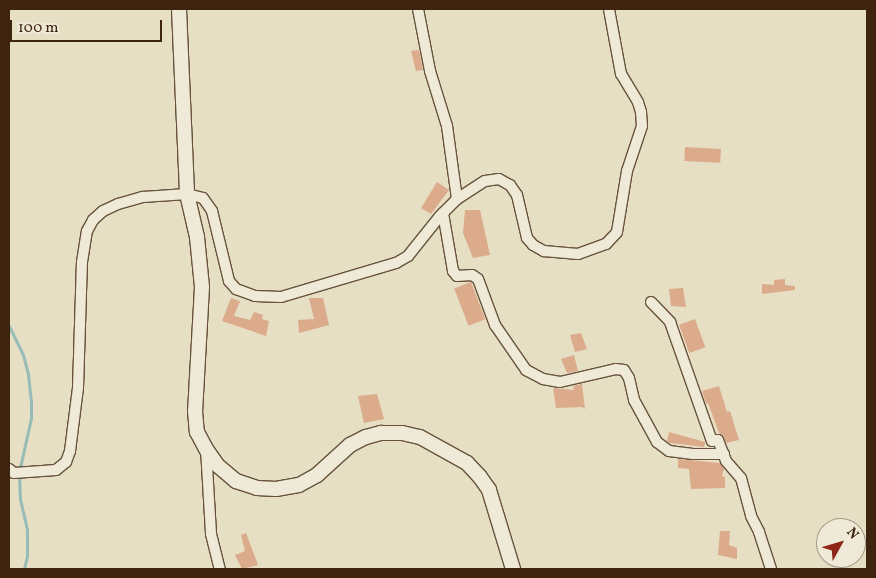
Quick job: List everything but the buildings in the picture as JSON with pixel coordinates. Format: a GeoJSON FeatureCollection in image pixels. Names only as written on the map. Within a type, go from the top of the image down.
{"type":"FeatureCollection","features":[{"type":"Feature","properties":{"kind":"street"},"geometry":{"type":"LineString","coordinates":[[179,9],[187,194],[200,264],[201,319],[195,410],[197,432],[206,449],[217,465],[236,481],[257,488],[276,489],[305,481],[350,446],[366,437],[381,433],[402,433],[420,437],[467,463],[480,477],[488,490],[513,569]]}},
{"type":"Feature","properties":{"kind":"street"},"geometry":{"type":"LineString","coordinates":[[418,9],[430,71],[447,126],[457,199]]}},
{"type":"Feature","properties":{"kind":"street"},"geometry":{"type":"LineString","coordinates":[[9,469],[14,473],[56,470],[66,462],[70,450],[78,388],[82,262],[87,230],[93,220],[103,211],[143,197],[187,194],[203,198],[212,211],[229,281],[236,289],[255,296],[282,297],[396,263],[408,256],[457,199],[485,181],[499,179],[510,185],[517,195],[527,238],[533,245],[544,251],[578,254],[606,244],[617,232],[627,171],[642,126],[642,112],[638,102],[621,74],[609,9]]}},
{"type":"Feature","properties":{"kind":"street"},"geometry":{"type":"LineString","coordinates":[[443,213],[453,271],[457,276],[472,275],[478,279],[495,325],[526,370],[543,379],[560,382],[616,369],[624,370],[629,378],[634,400],[657,442],[669,451],[693,454],[724,454]]}},
{"type":"Feature","properties":{"kind":"street"},"geometry":{"type":"LineString","coordinates":[[651,302],[670,322],[712,441],[718,440],[726,460],[742,478],[751,516],[759,532],[771,569]]}},
{"type":"Feature","properties":{"kind":"street"},"geometry":{"type":"LineString","coordinates":[[206,449],[211,534],[220,569]]}},
{"type":"Feature","properties":{"kind":"waterway"},"geometry":{"type":"LineString","coordinates":[[9,326],[23,355],[28,374],[31,401],[31,418],[19,472],[20,499],[27,530],[27,556],[24,569]]}}]}
